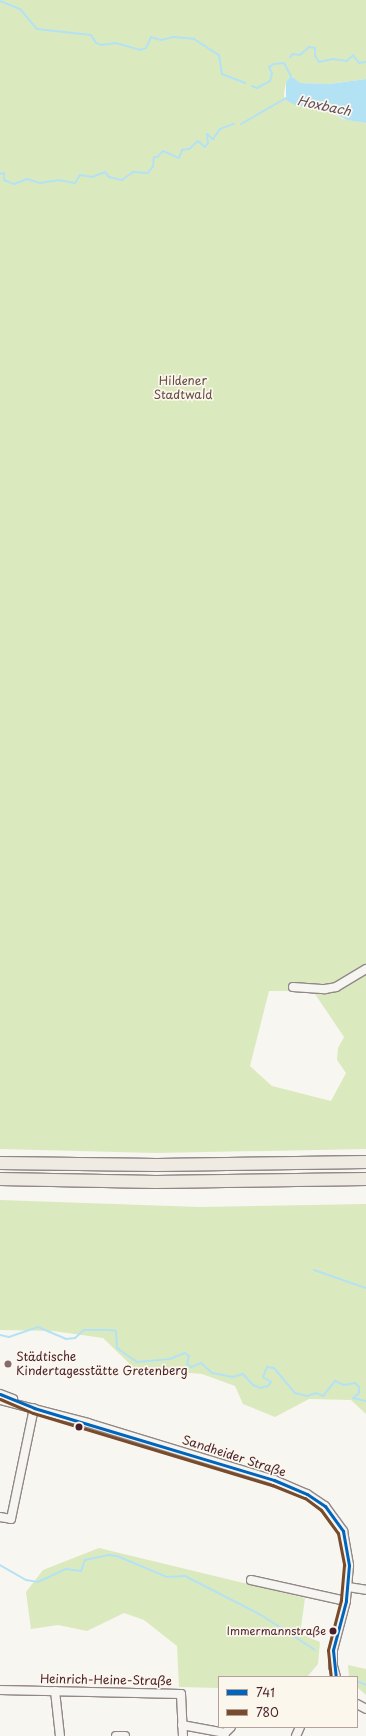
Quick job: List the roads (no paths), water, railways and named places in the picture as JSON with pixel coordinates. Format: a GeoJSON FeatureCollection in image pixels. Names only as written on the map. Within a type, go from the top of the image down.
{"type":"FeatureCollection","features":[{"type":"Feature","properties":{"kind":"highway"},"geometry":{"type":"LineString","coordinates":[[0,1163],[157,1166],[366,1162]]}},
{"type":"Feature","properties":{"kind":"highway"},"geometry":{"type":"LineString","coordinates":[[0,1179],[180,1182],[366,1179]]}},
{"type":"Feature","properties":{"kind":"street"},"geometry":{"type":"LineString","coordinates":[[293,987],[325,989],[336,987],[366,969]]}},
{"type":"Feature","properties":{"kind":"street","name":"Sandheider Straße"},"geometry":{"type":"LineString","coordinates":[[0,1394],[34,1408]]}},
{"type":"Feature","properties":{"kind":"street","name":"Sandheider Straße"},"geometry":{"type":"LineString","coordinates":[[0,1400],[34,1408],[244,1470],[307,1494],[325,1506],[343,1531],[350,1565],[346,1601],[333,1650],[333,1666],[336,1676]]}},
{"type":"Feature","properties":{"kind":"street"},"geometry":{"type":"LineString","coordinates":[[0,1517],[11,1519],[34,1408]]}},
{"type":"Feature","properties":{"kind":"street"},"geometry":{"type":"LineString","coordinates":[[251,1580],[346,1601]]}},
{"type":"Feature","properties":{"kind":"street"},"geometry":{"type":"LineString","coordinates":[[348,1587],[366,1590]]}},
{"type":"Feature","properties":{"kind":"street","name":"Heinrich-Heine-Straße"},"geometry":{"type":"LineString","coordinates":[[0,1690],[55,1690],[181,1694],[183,1736]]}},
{"type":"Feature","properties":{"kind":"street"},"geometry":{"type":"LineString","coordinates":[[55,1690],[60,1736]]}},
{"type":"Feature","properties":{"kind":"street"},"geometry":{"type":"LineString","coordinates":[[182,1725],[225,1733],[230,1728]]}},
{"type":"Feature","properties":{"kind":"street"},"geometry":{"type":"LineString","coordinates":[[116,1736],[125,1736]]}},
{"type":"Feature","properties":{"kind":"water"},"geometry":{"type":"Polygon","coordinates":[[[291,76],[300,83],[329,84],[366,79],[366,123],[347,120],[324,109],[297,106],[286,100],[286,82],[291,76]]]}},
{"type":"Feature","properties":{"kind":"waterway"},"geometry":{"type":"LineString","coordinates":[[0,1],[20,9],[37,29],[91,35],[96,43],[102,45],[116,43],[140,50],[146,48],[151,37],[161,40],[173,37],[194,39],[219,55],[222,74],[245,83]]}},
{"type":"Feature","properties":{"kind":"waterway"},"geometry":{"type":"LineString","coordinates":[[290,57],[293,54],[300,55],[309,47],[315,48],[315,56],[319,62],[333,59],[347,61],[353,55],[359,63],[366,62]]}},
{"type":"Feature","properties":{"kind":"waterway"},"geometry":{"type":"LineString","coordinates":[[252,86],[257,88],[270,81],[272,74],[269,67],[274,64],[284,63],[291,76]]}},
{"type":"Feature","properties":{"kind":"waterway","name":"Hoxbach"},"geometry":{"type":"LineString","coordinates":[[241,124],[286,98]]}},
{"type":"Feature","properties":{"kind":"waterway","name":"Hoxbach"},"geometry":{"type":"LineString","coordinates":[[0,174],[4,173],[4,180],[14,184],[27,179],[40,183],[58,180],[75,183],[80,175],[92,177],[105,172],[109,177],[122,180],[133,172],[148,173],[153,166],[154,157],[157,157],[163,151],[179,158],[182,150],[189,149],[198,141],[205,147],[208,143],[207,134],[213,139],[220,129],[234,124]]}},
{"type":"Feature","properties":{"kind":"waterway"},"geometry":{"type":"LineString","coordinates":[[314,1270],[366,1288]]}},
{"type":"Feature","properties":{"kind":"waterway"},"geometry":{"type":"LineString","coordinates":[[0,1335],[9,1337],[38,1327],[66,1339],[75,1338],[84,1330],[116,1331],[117,1348],[137,1362],[170,1359],[185,1353],[189,1356],[187,1364],[191,1367],[201,1363],[212,1373],[233,1377],[243,1374],[253,1385],[260,1388],[268,1386],[271,1382],[263,1377],[267,1367],[274,1368],[295,1393],[307,1396],[316,1393],[323,1396],[335,1381],[344,1385],[355,1383],[359,1387],[359,1393],[353,1398],[366,1401]]}},
{"type":"Feature","properties":{"kind":"waterway"},"geometry":{"type":"LineString","coordinates":[[0,1565],[26,1580],[38,1582],[66,1569],[81,1571],[85,1560],[108,1555],[117,1556],[167,1577],[185,1576],[261,1615],[315,1650]]}},
{"type":"Feature","properties":{"kind":"waterway"},"geometry":{"type":"LineString","coordinates":[[358,1681],[366,1685]]}},
{"type":"Feature","properties":{"kind":"place","name":"Städtische Kindertagesstätte Gretenberg"},"geometry":{"type":"Point","coordinates":[8,1364]}},
{"type":"Feature","properties":{"kind":"place","name":"Immermannstraße"},"geometry":{"type":"Point","coordinates":[333,1631]}},
{"type":"Feature","properties":{"kind":"park label","name":"Hildener Stadtwald"},"geometry":{"type":"Point","coordinates":[183,388]}}]}
